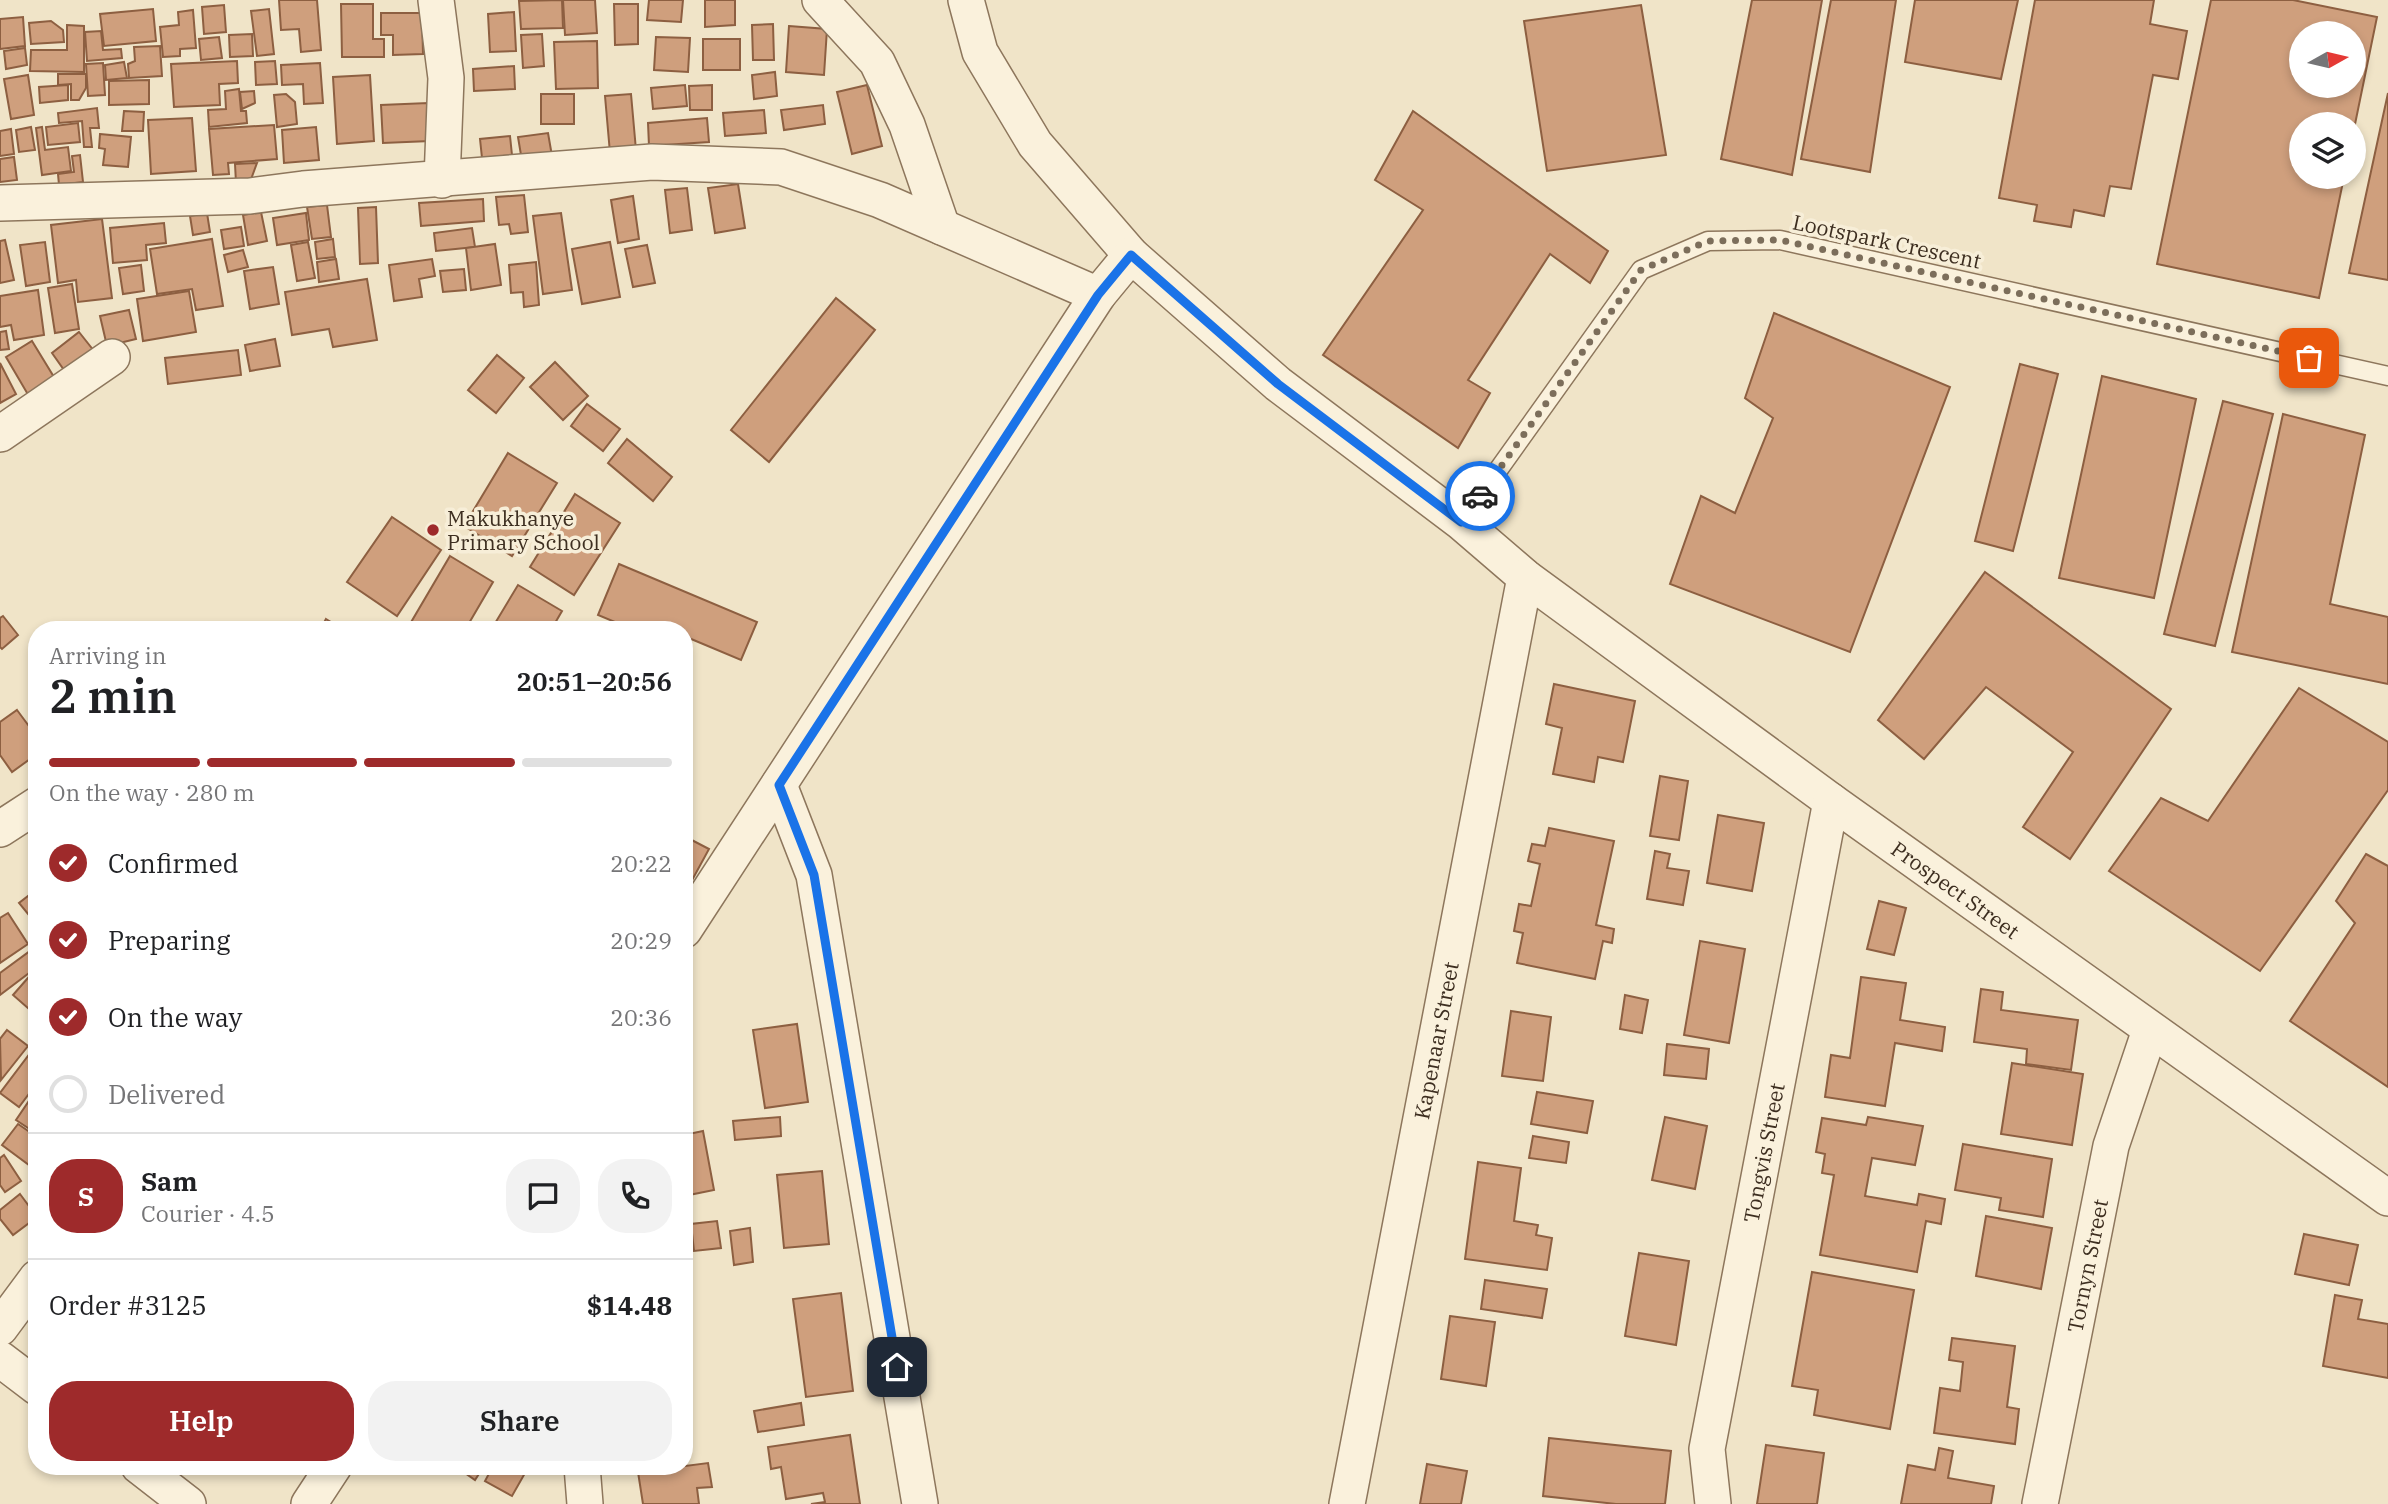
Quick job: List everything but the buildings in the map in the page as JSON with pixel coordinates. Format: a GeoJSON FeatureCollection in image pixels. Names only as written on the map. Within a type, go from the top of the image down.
{"type":"FeatureCollection","features":[{"type":"Feature","properties":{"kind":"street"},"geometry":{"type":"LineString","coordinates":[[436,0],[446,78],[442,180]]}},
{"type":"Feature","properties":{"kind":"street"},"geometry":{"type":"LineString","coordinates":[[821,0],[877,62],[907,125],[942,227]]}},
{"type":"Feature","properties":{"kind":"street","name":"Prospect Street"},"geometry":{"type":"LineString","coordinates":[[966,0],[980,52],[1035,144],[1131,255],[1278,384],[1461,522],[1525,577],[1831,801],[2388,1198]]}},
{"type":"Feature","properties":{"kind":"street"},"geometry":{"type":"LineString","coordinates":[[0,203],[250,196],[303,189],[652,162],[781,167],[880,200],[1098,295]]}},
{"type":"Feature","properties":{"kind":"street"},"geometry":{"type":"LineString","coordinates":[[693,916],[1098,295],[1131,255]]}},
{"type":"Feature","properties":{"kind":"street"},"geometry":{"type":"LineString","coordinates":[[0,434],[112,357]]}},
{"type":"Feature","properties":{"kind":"street","name":"Kapenaar Street"},"geometry":{"type":"LineString","coordinates":[[1347,1504],[1525,577]]}},
{"type":"Feature","properties":{"kind":"street"},"geometry":{"type":"LineString","coordinates":[[779,785],[814,875],[920,1504]]}},
{"type":"Feature","properties":{"kind":"street","name":"Tongvis Street"},"geometry":{"type":"LineString","coordinates":[[1713,1504],[1707,1448],[1831,801]]}},
{"type":"Feature","properties":{"kind":"street"},"geometry":{"type":"LineString","coordinates":[[0,829],[28,810]]}},
{"type":"Feature","properties":{"kind":"street","name":"Tornyn Street"},"geometry":{"type":"LineString","coordinates":[[2040,1504],[2111,1146],[2150,1030]]}},
{"type":"Feature","properties":{"kind":"street"},"geometry":{"type":"LineString","coordinates":[[0,1328],[28,1290]]}},
{"type":"Feature","properties":{"kind":"street"},"geometry":{"type":"LineString","coordinates":[[0,1359],[28,1380]]}},
{"type":"Feature","properties":{"kind":"street"},"geometry":{"type":"LineString","coordinates":[[151,1475],[188,1504]]}},
{"type":"Feature","properties":{"kind":"street"},"geometry":{"type":"LineString","coordinates":[[309,1504],[328,1475]]}},
{"type":"Feature","properties":{"kind":"street"},"geometry":{"type":"LineString","coordinates":[[583,1475],[585,1504]]}},
{"type":"Feature","properties":{"kind":"lane","name":"Lootspark Crescent"},"geometry":{"type":"LineString","coordinates":[[1461,522],[1641,270],[1708,241],[1780,240],[2388,376]]}},
{"type":"Feature","properties":{"kind":"way so far"},"geometry":{"type":"LineString","coordinates":[[1480,496],[1641,270],[1708,241],[1780,240],[2309,358]]}},
{"type":"Feature","properties":{"kind":"place","name":"Makukhanye Primary School"},"geometry":{"type":"Point","coordinates":[433,530]}},
{"type":"Feature","properties":{"kind":"route"},"geometry":{"type":"LineString","coordinates":[[897,1367],[814,875],[779,785],[1098,295],[1131,255],[1278,384],[1461,522],[1480,496]]}}]}
